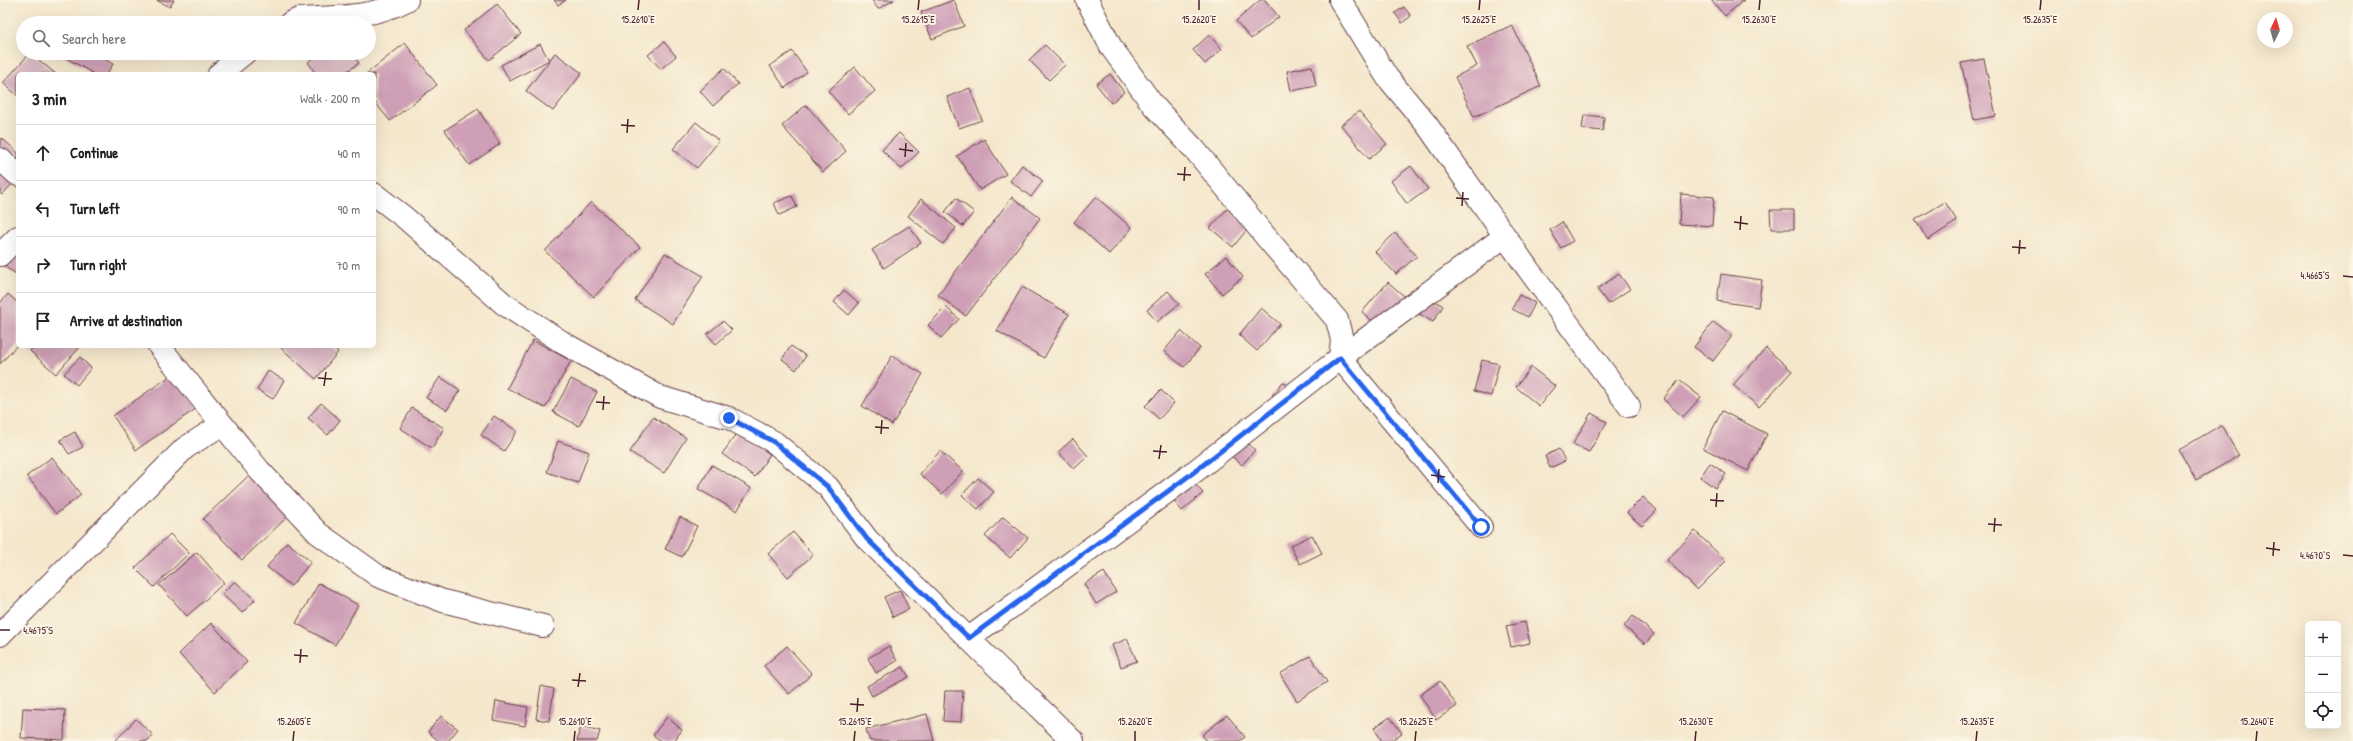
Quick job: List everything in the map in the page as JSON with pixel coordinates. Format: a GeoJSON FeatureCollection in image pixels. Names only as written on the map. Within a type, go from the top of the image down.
{"type":"FeatureCollection","features":[{"type":"Feature","properties":{"kind":"street"},"geometry":{"type":"LineString","coordinates":[[347,16],[363,15],[397,5],[407,0]]}},
{"type":"Feature","properties":{"kind":"street"},"geometry":{"type":"LineString","coordinates":[[1087,0],[1111,47],[1153,105],[1195,150],[1266,237],[1337,320],[1342,340],[1340,358],[1481,527]]}},
{"type":"Feature","properties":{"kind":"street"},"geometry":{"type":"LineString","coordinates":[[1340,0],[1387,77],[1427,124],[1505,236],[1629,406]]}},
{"type":"Feature","properties":{"kind":"street"},"geometry":{"type":"LineString","coordinates":[[0,159],[16,173]]}},
{"type":"Feature","properties":{"kind":"street"},"geometry":{"type":"LineString","coordinates":[[376,196],[404,217],[504,304],[565,344],[660,397],[729,418],[774,442],[828,487],[867,539],[1073,741]]}},
{"type":"Feature","properties":{"kind":"street"},"geometry":{"type":"LineString","coordinates":[[969,638],[1194,472],[1340,358],[1505,236]]}},
{"type":"Feature","properties":{"kind":"street"},"geometry":{"type":"LineString","coordinates":[[0,255],[16,239]]}},
{"type":"Feature","properties":{"kind":"street"},"geometry":{"type":"LineString","coordinates":[[161,348],[220,425],[259,470],[318,533],[378,576],[443,601],[543,626]]}},
{"type":"Feature","properties":{"kind":"street"},"geometry":{"type":"LineString","coordinates":[[0,635],[185,448],[220,425]]}},
{"type":"Feature","properties":{"kind":"building"},"geometry":{"type":"Polygon","coordinates":[[[156,0],[174,0],[170,7],[156,0]]]}},
{"type":"Feature","properties":{"kind":"building"},"geometry":{"type":"Polygon","coordinates":[[[554,0],[566,0],[558,5],[554,0]]]}},
{"type":"Feature","properties":{"kind":"building"},"geometry":{"type":"Polygon","coordinates":[[[872,0],[894,0],[878,9],[872,0]]]}},
{"type":"Feature","properties":{"kind":"building"},"geometry":{"type":"Polygon","coordinates":[[[954,0],[964,26],[932,39],[921,12],[954,0]]]}},
{"type":"Feature","properties":{"kind":"building"},"geometry":{"type":"Polygon","coordinates":[[[1260,0],[1265,0],[1279,17],[1251,39],[1236,21],[1260,0]]]}},
{"type":"Feature","properties":{"kind":"building"},"geometry":{"type":"Polygon","coordinates":[[[1711,0],[1744,0],[1725,16],[1711,0]]]}},
{"type":"Feature","properties":{"kind":"building"},"geometry":{"type":"Polygon","coordinates":[[[497,4],[521,34],[489,60],[464,30],[497,4]]]}},
{"type":"Feature","properties":{"kind":"building"},"geometry":{"type":"Polygon","coordinates":[[[1404,7],[1411,16],[1402,23],[1395,13],[1404,7]]]}},
{"type":"Feature","properties":{"kind":"building"},"geometry":{"type":"Polygon","coordinates":[[[1512,25],[1541,86],[1474,117],[1455,77],[1477,66],[1467,46],[1512,25]]]}},
{"type":"Feature","properties":{"kind":"building"},"geometry":{"type":"Polygon","coordinates":[[[1209,35],[1222,49],[1205,64],[1193,50],[1209,35]]]}},
{"type":"Feature","properties":{"kind":"building"},"geometry":{"type":"Polygon","coordinates":[[[664,42],[676,56],[661,69],[648,55],[664,42]]]}},
{"type":"Feature","properties":{"kind":"building"},"geometry":{"type":"Polygon","coordinates":[[[405,43],[437,85],[390,121],[376,104],[376,72],[369,72],[405,43]]]}},
{"type":"Feature","properties":{"kind":"building"},"geometry":{"type":"Polygon","coordinates":[[[540,44],[549,60],[510,81],[501,65],[540,44]]]}},
{"type":"Feature","properties":{"kind":"building"},"geometry":{"type":"Polygon","coordinates":[[[1045,45],[1065,65],[1049,80],[1029,60],[1045,45]]]}},
{"type":"Feature","properties":{"kind":"building"},"geometry":{"type":"Polygon","coordinates":[[[792,51],[807,72],[785,88],[770,66],[792,51]]]}},
{"type":"Feature","properties":{"kind":"building"},"geometry":{"type":"Polygon","coordinates":[[[555,53],[582,73],[553,111],[526,91],[555,53]]]}},
{"type":"Feature","properties":{"kind":"building"},"geometry":{"type":"Polygon","coordinates":[[[1984,59],[1996,116],[1974,120],[1961,63],[1984,59]]]}},
{"type":"Feature","properties":{"kind":"building"},"geometry":{"type":"Polygon","coordinates":[[[24,60],[39,60],[54,72],[16,72],[16,94],[3,83],[24,60]]]}},
{"type":"Feature","properties":{"kind":"building"},"geometry":{"type":"Polygon","coordinates":[[[70,60],[106,60],[113,64],[108,72],[91,72],[70,60]]]}},
{"type":"Feature","properties":{"kind":"building"},"geometry":{"type":"Polygon","coordinates":[[[311,60],[357,60],[359,63],[346,72],[315,72],[308,62],[311,60]]]}},
{"type":"Feature","properties":{"kind":"building"},"geometry":{"type":"Polygon","coordinates":[[[1312,66],[1316,86],[1291,91],[1287,71],[1312,66]]]}},
{"type":"Feature","properties":{"kind":"building"},"geometry":{"type":"Polygon","coordinates":[[[855,67],[875,91],[848,114],[828,91],[855,67]]]}},
{"type":"Feature","properties":{"kind":"building"},"geometry":{"type":"Polygon","coordinates":[[[724,68],[738,84],[713,106],[700,91],[724,68]]]}},
{"type":"Feature","properties":{"kind":"building"},"geometry":{"type":"Polygon","coordinates":[[[1110,74],[1124,92],[1111,103],[1096,84],[1110,74]]]}},
{"type":"Feature","properties":{"kind":"building"},"geometry":{"type":"Polygon","coordinates":[[[970,88],[982,120],[959,128],[947,97],[970,88]]]}},
{"type":"Feature","properties":{"kind":"building"},"geometry":{"type":"Polygon","coordinates":[[[806,105],[846,151],[823,172],[782,126],[806,105]]]}},
{"type":"Feature","properties":{"kind":"building"},"geometry":{"type":"Polygon","coordinates":[[[478,109],[500,144],[469,165],[445,130],[478,109]]]}},
{"type":"Feature","properties":{"kind":"building"},"geometry":{"type":"Polygon","coordinates":[[[1359,111],[1387,144],[1369,159],[1341,125],[1359,111]]]}},
{"type":"Feature","properties":{"kind":"building"},"geometry":{"type":"Polygon","coordinates":[[[1584,115],[1604,117],[1603,131],[1582,129],[1584,115]]]}},
{"type":"Feature","properties":{"kind":"building"},"geometry":{"type":"Polygon","coordinates":[[[696,122],[719,141],[697,168],[673,149],[696,122]]]}},
{"type":"Feature","properties":{"kind":"building"},"geometry":{"type":"Polygon","coordinates":[[[899,133],[919,152],[901,169],[882,150],[899,133]]]}},
{"type":"Feature","properties":{"kind":"building"},"geometry":{"type":"Polygon","coordinates":[[[2,138],[16,151],[16,180],[2,195],[0,193],[0,141],[2,138]]]}},
{"type":"Feature","properties":{"kind":"building"},"geometry":{"type":"Polygon","coordinates":[[[984,139],[1006,174],[980,190],[957,156],[984,139]]]}},
{"type":"Feature","properties":{"kind":"building"},"geometry":{"type":"Polygon","coordinates":[[[1022,165],[1043,181],[1031,197],[1010,181],[1022,165]]]}},
{"type":"Feature","properties":{"kind":"building"},"geometry":{"type":"Polygon","coordinates":[[[1411,166],[1428,189],[1407,204],[1391,181],[1411,166]]]}},
{"type":"Feature","properties":{"kind":"building"},"geometry":{"type":"Polygon","coordinates":[[[1681,194],[1714,197],[1712,226],[1679,224],[1681,194]]]}},
{"type":"Feature","properties":{"kind":"building"},"geometry":{"type":"Polygon","coordinates":[[[792,196],[797,207],[779,215],[774,203],[792,196]]]}},
{"type":"Feature","properties":{"kind":"building"},"geometry":{"type":"Polygon","coordinates":[[[1012,197],[1040,218],[966,316],[938,295],[1012,197]]]}},
{"type":"Feature","properties":{"kind":"building"},"geometry":{"type":"Polygon","coordinates":[[[1096,197],[1132,228],[1109,254],[1074,222],[1096,197]]]}},
{"type":"Feature","properties":{"kind":"building"},"geometry":{"type":"Polygon","coordinates":[[[956,198],[974,212],[963,226],[945,212],[956,198]]]}},
{"type":"Feature","properties":{"kind":"building"},"geometry":{"type":"Polygon","coordinates":[[[921,199],[956,228],[943,244],[908,216],[921,199]]]}},
{"type":"Feature","properties":{"kind":"building"},"geometry":{"type":"Polygon","coordinates":[[[591,202],[640,247],[594,297],[545,251],[591,202]]]}},
{"type":"Feature","properties":{"kind":"building"},"geometry":{"type":"Polygon","coordinates":[[[1945,202],[1957,221],[1928,240],[1915,220],[1945,202]]]}},
{"type":"Feature","properties":{"kind":"building"},"geometry":{"type":"Polygon","coordinates":[[[1227,209],[1249,227],[1233,247],[1210,228],[1227,209]]]}},
{"type":"Feature","properties":{"kind":"building"},"geometry":{"type":"Polygon","coordinates":[[[1770,210],[1794,210],[1794,229],[1771,229],[1770,210]]]}},
{"type":"Feature","properties":{"kind":"building"},"geometry":{"type":"Polygon","coordinates":[[[1562,222],[1573,241],[1561,248],[1550,230],[1562,222]]]}},
{"type":"Feature","properties":{"kind":"building"},"geometry":{"type":"Polygon","coordinates":[[[909,226],[921,243],[884,268],[872,250],[909,226]]]}},
{"type":"Feature","properties":{"kind":"building"},"geometry":{"type":"Polygon","coordinates":[[[1395,233],[1417,256],[1396,274],[1375,252],[1395,233]]]}},
{"type":"Feature","properties":{"kind":"building"},"geometry":{"type":"Polygon","coordinates":[[[16,250],[16,274],[5,267],[16,250]]]}},
{"type":"Feature","properties":{"kind":"building"},"geometry":{"type":"Polygon","coordinates":[[[665,253],[703,276],[673,324],[635,300],[665,253]]]}},
{"type":"Feature","properties":{"kind":"building"},"geometry":{"type":"Polygon","coordinates":[[[1226,256],[1243,277],[1222,294],[1205,274],[1226,256]]]}},
{"type":"Feature","properties":{"kind":"building"},"geometry":{"type":"Polygon","coordinates":[[[1619,274],[1630,289],[1608,304],[1597,289],[1619,274]]]}},
{"type":"Feature","properties":{"kind":"building"},"geometry":{"type":"Polygon","coordinates":[[[1721,274],[1762,280],[1758,307],[1717,301],[1721,274]]]}},
{"type":"Feature","properties":{"kind":"building"},"geometry":{"type":"Polygon","coordinates":[[[1388,282],[1412,303],[1386,333],[1362,312],[1388,282]]]}},
{"type":"Feature","properties":{"kind":"building"},"geometry":{"type":"Polygon","coordinates":[[[1022,287],[1069,314],[1044,358],[997,331],[1022,287]]]}},
{"type":"Feature","properties":{"kind":"building"},"geometry":{"type":"Polygon","coordinates":[[[844,290],[859,303],[849,315],[834,302],[844,290]]]}},
{"type":"Feature","properties":{"kind":"building"},"geometry":{"type":"Polygon","coordinates":[[[1168,291],[1179,304],[1157,322],[1147,310],[1168,291]]]}},
{"type":"Feature","properties":{"kind":"building"},"geometry":{"type":"Polygon","coordinates":[[[8,294],[16,301],[16,346],[0,364],[0,303],[8,294]]]}},
{"type":"Feature","properties":{"kind":"building"},"geometry":{"type":"Polygon","coordinates":[[[1519,295],[1535,303],[1528,317],[1512,309],[1519,295]]]}},
{"type":"Feature","properties":{"kind":"building"},"geometry":{"type":"Polygon","coordinates":[[[1429,297],[1443,306],[1433,322],[1418,313],[1429,297]]]}},
{"type":"Feature","properties":{"kind":"building"},"geometry":{"type":"Polygon","coordinates":[[[946,307],[959,319],[941,338],[928,325],[946,307]]]}},
{"type":"Feature","properties":{"kind":"building"},"geometry":{"type":"Polygon","coordinates":[[[1261,308],[1280,324],[1257,351],[1239,335],[1261,308]]]}},
{"type":"Feature","properties":{"kind":"building"},"geometry":{"type":"Polygon","coordinates":[[[723,321],[732,330],[716,344],[707,334],[723,321]]]}},
{"type":"Feature","properties":{"kind":"building"},"geometry":{"type":"Polygon","coordinates":[[[1713,322],[1732,336],[1713,361],[1694,347],[1713,322]]]}},
{"type":"Feature","properties":{"kind":"building"},"geometry":{"type":"Polygon","coordinates":[[[1181,331],[1200,348],[1184,367],[1164,351],[1181,331]]]}},
{"type":"Feature","properties":{"kind":"building"},"geometry":{"type":"Polygon","coordinates":[[[533,340],[571,361],[545,408],[507,388],[533,340]]]}},
{"type":"Feature","properties":{"kind":"building"},"geometry":{"type":"Polygon","coordinates":[[[791,346],[806,356],[796,370],[782,359],[791,346]]]}},
{"type":"Feature","properties":{"kind":"building"},"geometry":{"type":"Polygon","coordinates":[[[33,348],[79,348],[56,374],[30,351],[33,348]]]}},
{"type":"Feature","properties":{"kind":"building"},"geometry":{"type":"Polygon","coordinates":[[[281,348],[333,348],[338,352],[316,379],[281,348]]]}},
{"type":"Feature","properties":{"kind":"building"},"geometry":{"type":"Polygon","coordinates":[[[1766,348],[1792,371],[1759,407],[1733,385],[1766,348]]]}},
{"type":"Feature","properties":{"kind":"building"},"geometry":{"type":"Polygon","coordinates":[[[892,356],[923,374],[892,425],[862,406],[892,356]]]}},
{"type":"Feature","properties":{"kind":"building"},"geometry":{"type":"Polygon","coordinates":[[[80,357],[91,368],[77,385],[64,374],[80,357]]]}},
{"type":"Feature","properties":{"kind":"building"},"geometry":{"type":"Polygon","coordinates":[[[1482,360],[1499,364],[1491,396],[1474,391],[1482,360]]]}},
{"type":"Feature","properties":{"kind":"building"},"geometry":{"type":"Polygon","coordinates":[[[1531,367],[1555,386],[1539,406],[1516,387],[1531,367]]]}},
{"type":"Feature","properties":{"kind":"building"},"geometry":{"type":"Polygon","coordinates":[[[268,371],[284,380],[273,399],[257,390],[268,371]]]}},
{"type":"Feature","properties":{"kind":"building"},"geometry":{"type":"Polygon","coordinates":[[[173,374],[197,408],[136,450],[113,416],[173,374]]]}},
{"type":"Feature","properties":{"kind":"building"},"geometry":{"type":"Polygon","coordinates":[[[440,377],[460,390],[447,410],[426,398],[440,377]]]}},
{"type":"Feature","properties":{"kind":"building"},"geometry":{"type":"Polygon","coordinates":[[[571,379],[597,392],[579,426],[553,412],[571,379]]]}},
{"type":"Feature","properties":{"kind":"building"},"geometry":{"type":"Polygon","coordinates":[[[1679,380],[1701,397],[1683,417],[1663,399],[1679,380]]]}},
{"type":"Feature","properties":{"kind":"building"},"geometry":{"type":"Polygon","coordinates":[[[1283,382],[1292,388],[1280,402],[1272,395],[1283,382]]]}},
{"type":"Feature","properties":{"kind":"building"},"geometry":{"type":"Polygon","coordinates":[[[1161,390],[1174,403],[1159,419],[1145,406],[1161,390]]]}},
{"type":"Feature","properties":{"kind":"building"},"geometry":{"type":"Polygon","coordinates":[[[321,403],[340,420],[328,435],[308,418],[321,403]]]}},
{"type":"Feature","properties":{"kind":"building"},"geometry":{"type":"Polygon","coordinates":[[[412,408],[444,428],[432,448],[400,428],[412,408]]]}},
{"type":"Feature","properties":{"kind":"building"},"geometry":{"type":"Polygon","coordinates":[[[1722,411],[1767,434],[1748,471],[1703,448],[1722,411]]]}},
{"type":"Feature","properties":{"kind":"building"},"geometry":{"type":"Polygon","coordinates":[[[1591,413],[1607,422],[1589,452],[1573,444],[1591,413]]]}},
{"type":"Feature","properties":{"kind":"building"},"geometry":{"type":"Polygon","coordinates":[[[494,416],[517,431],[504,451],[481,435],[494,416]]]}},
{"type":"Feature","properties":{"kind":"building"},"geometry":{"type":"Polygon","coordinates":[[[653,417],[686,438],[664,473],[630,452],[653,417]]]}},
{"type":"Feature","properties":{"kind":"building"},"geometry":{"type":"Polygon","coordinates":[[[2221,425],[2239,456],[2196,480],[2179,450],[2221,425]]]}},
{"type":"Feature","properties":{"kind":"building"},"geometry":{"type":"Polygon","coordinates":[[[75,432],[83,447],[69,454],[60,440],[75,432]]]}},
{"type":"Feature","properties":{"kind":"building"},"geometry":{"type":"Polygon","coordinates":[[[738,432],[770,454],[755,477],[722,454],[738,432]]]}},
{"type":"Feature","properties":{"kind":"building"},"geometry":{"type":"Polygon","coordinates":[[[1073,439],[1088,456],[1074,469],[1058,452],[1073,439]]]}},
{"type":"Feature","properties":{"kind":"building"},"geometry":{"type":"Polygon","coordinates":[[[1243,440],[1255,450],[1242,465],[1229,454],[1243,440]]]}},
{"type":"Feature","properties":{"kind":"building"},"geometry":{"type":"Polygon","coordinates":[[[558,441],[589,452],[578,483],[547,472],[558,441]]]}},
{"type":"Feature","properties":{"kind":"building"},"geometry":{"type":"Polygon","coordinates":[[[1559,449],[1565,461],[1550,468],[1545,456],[1559,449]]]}},
{"type":"Feature","properties":{"kind":"building"},"geometry":{"type":"Polygon","coordinates":[[[940,451],[963,471],[942,494],[920,474],[940,451]]]}},
{"type":"Feature","properties":{"kind":"building"},"geometry":{"type":"Polygon","coordinates":[[[52,457],[81,495],[56,514],[27,476],[52,457]]]}},
{"type":"Feature","properties":{"kind":"building"},"geometry":{"type":"Polygon","coordinates":[[[264,461],[303,502],[242,560],[203,519],[264,461]]]}},
{"type":"Feature","properties":{"kind":"building"},"geometry":{"type":"Polygon","coordinates":[[[1710,463],[1726,474],[1715,488],[1700,477],[1710,463]]]}},
{"type":"Feature","properties":{"kind":"building"},"geometry":{"type":"Polygon","coordinates":[[[712,465],[751,488],[737,511],[698,489],[712,465]]]}},
{"type":"Feature","properties":{"kind":"building"},"geometry":{"type":"Polygon","coordinates":[[[978,478],[994,492],[978,509],[962,495],[978,478]]]}},
{"type":"Feature","properties":{"kind":"building"},"geometry":{"type":"Polygon","coordinates":[[[1193,482],[1203,493],[1182,511],[1173,500],[1193,482]]]}},
{"type":"Feature","properties":{"kind":"building"},"geometry":{"type":"Polygon","coordinates":[[[1643,497],[1657,510],[1642,526],[1627,513],[1643,497]]]}},
{"type":"Feature","properties":{"kind":"building"},"geometry":{"type":"Polygon","coordinates":[[[680,517],[697,526],[682,557],[665,549],[680,517]]]}},
{"type":"Feature","properties":{"kind":"building"},"geometry":{"type":"Polygon","coordinates":[[[1003,517],[1028,538],[1010,558],[985,536],[1003,517]]]}},
{"type":"Feature","properties":{"kind":"building"},"geometry":{"type":"Polygon","coordinates":[[[1695,531],[1726,561],[1697,590],[1667,560],[1695,531]]]}},
{"type":"Feature","properties":{"kind":"building"},"geometry":{"type":"Polygon","coordinates":[[[793,532],[813,555],[788,577],[768,554],[793,532]]]}},
{"type":"Feature","properties":{"kind":"building"},"geometry":{"type":"Polygon","coordinates":[[[170,534],[189,553],[154,587],[135,568],[170,534]]]}},
{"type":"Feature","properties":{"kind":"building"},"geometry":{"type":"Polygon","coordinates":[[[1312,535],[1322,553],[1300,564],[1290,546],[1312,535]]]}},
{"type":"Feature","properties":{"kind":"building"},"geometry":{"type":"Polygon","coordinates":[[[287,542],[311,562],[291,586],[267,567],[287,542]]]}},
{"type":"Feature","properties":{"kind":"building"},"geometry":{"type":"Polygon","coordinates":[[[197,552],[224,583],[187,616],[159,585],[197,552]]]}},
{"type":"Feature","properties":{"kind":"building"},"geometry":{"type":"Polygon","coordinates":[[[1104,572],[1116,592],[1096,604],[1084,584],[1104,572]]]}},
{"type":"Feature","properties":{"kind":"building"},"geometry":{"type":"Polygon","coordinates":[[[235,581],[255,600],[242,613],[222,594],[235,581]]]}},
{"type":"Feature","properties":{"kind":"building"},"geometry":{"type":"Polygon","coordinates":[[[319,583],[358,605],[335,645],[296,623],[319,583]]]}},
{"type":"Feature","properties":{"kind":"building"},"geometry":{"type":"Polygon","coordinates":[[[900,590],[909,609],[893,617],[884,597],[900,590]]]}},
{"type":"Feature","properties":{"kind":"building"},"geometry":{"type":"Polygon","coordinates":[[[1633,616],[1654,634],[1645,644],[1624,626],[1633,616]]]}},
{"type":"Feature","properties":{"kind":"building"},"geometry":{"type":"Polygon","coordinates":[[[1525,622],[1530,643],[1511,647],[1506,626],[1525,622]]]}},
{"type":"Feature","properties":{"kind":"building"},"geometry":{"type":"Polygon","coordinates":[[[211,623],[247,662],[215,692],[179,654],[211,623]]]}},
{"type":"Feature","properties":{"kind":"building"},"geometry":{"type":"Polygon","coordinates":[[[1127,639],[1137,661],[1121,667],[1112,645],[1127,639]]]}},
{"type":"Feature","properties":{"kind":"building"},"geometry":{"type":"Polygon","coordinates":[[[787,646],[812,674],[789,694],[764,666],[787,646]]]}},
{"type":"Feature","properties":{"kind":"building"},"geometry":{"type":"Polygon","coordinates":[[[889,646],[897,661],[876,673],[868,658],[889,646]]]}},
{"type":"Feature","properties":{"kind":"building"},"geometry":{"type":"Polygon","coordinates":[[[1310,656],[1327,682],[1297,701],[1280,674],[1310,656]]]}},
{"type":"Feature","properties":{"kind":"building"},"geometry":{"type":"Polygon","coordinates":[[[903,667],[909,677],[872,696],[867,686],[903,667]]]}},
{"type":"Feature","properties":{"kind":"building"},"geometry":{"type":"Polygon","coordinates":[[[1440,681],[1457,706],[1436,720],[1420,695],[1440,681]]]}},
{"type":"Feature","properties":{"kind":"building"},"geometry":{"type":"Polygon","coordinates":[[[541,686],[554,689],[549,721],[536,719],[541,686]]]}},
{"type":"Feature","properties":{"kind":"building"},"geometry":{"type":"Polygon","coordinates":[[[945,691],[963,691],[961,722],[943,721],[945,691]]]}},
{"type":"Feature","properties":{"kind":"building"},"geometry":{"type":"Polygon","coordinates":[[[496,701],[528,707],[525,726],[493,720],[496,701]]]}},
{"type":"Feature","properties":{"kind":"building"},"geometry":{"type":"Polygon","coordinates":[[[23,708],[65,710],[64,740],[21,738],[23,708]]]}},
{"type":"Feature","properties":{"kind":"building"},"geometry":{"type":"Polygon","coordinates":[[[927,714],[934,741],[870,741],[866,729],[927,714]]]}},
{"type":"Feature","properties":{"kind":"building"},"geometry":{"type":"Polygon","coordinates":[[[1227,715],[1245,737],[1240,741],[1207,741],[1202,735],[1227,715]]]}},
{"type":"Feature","properties":{"kind":"building"},"geometry":{"type":"Polygon","coordinates":[[[441,716],[458,729],[448,741],[439,741],[428,732],[441,716]]]}},
{"type":"Feature","properties":{"kind":"building"},"geometry":{"type":"Polygon","coordinates":[[[667,717],[682,730],[674,741],[661,741],[653,735],[667,717]]]}},
{"type":"Feature","properties":{"kind":"building"},"geometry":{"type":"Polygon","coordinates":[[[1390,717],[1402,733],[1390,741],[1382,741],[1374,728],[1390,717]]]}},
{"type":"Feature","properties":{"kind":"building"},"geometry":{"type":"Polygon","coordinates":[[[136,719],[153,735],[147,741],[115,741],[136,719]]]}},
{"type":"Feature","properties":{"kind":"building"},"geometry":{"type":"Polygon","coordinates":[[[581,726],[600,731],[597,741],[577,741],[581,726]]]}},
{"type":"Feature","properties":{"kind":"route"},"geometry":{"type":"LineString","coordinates":[[729,418],[774,442],[828,487],[867,539],[969,638],[1194,472],[1340,358],[1481,527]]}}]}
